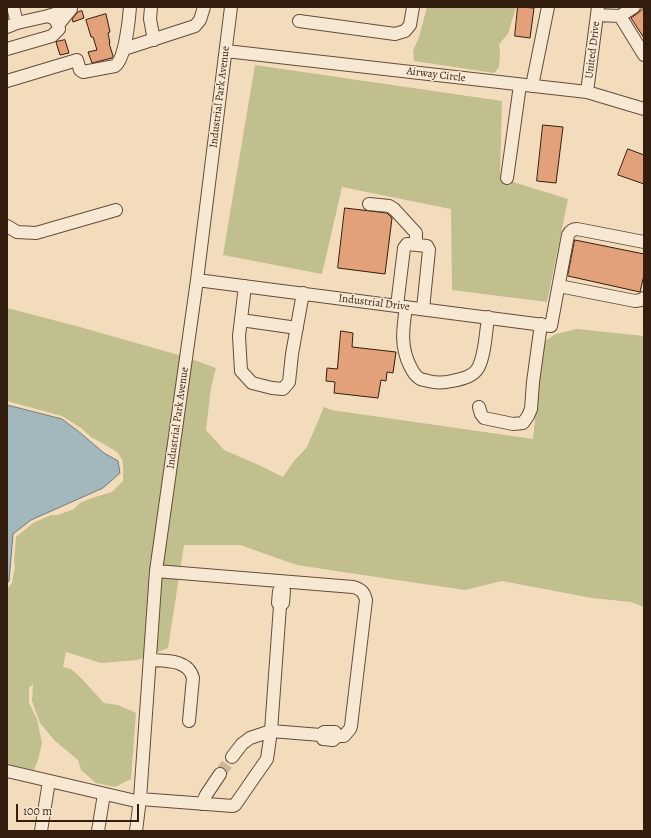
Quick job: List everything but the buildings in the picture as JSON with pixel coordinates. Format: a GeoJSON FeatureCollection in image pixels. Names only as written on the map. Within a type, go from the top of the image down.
{"type":"FeatureCollection","features":[{"type":"Feature","properties":{"kind":"street"},"geometry":{"type":"LineString","coordinates":[[13,7],[12,25],[75,8]]}},
{"type":"Feature","properties":{"kind":"street"},"geometry":{"type":"LineString","coordinates":[[7,81],[77,60],[80,70],[83,72],[115,66],[118,64],[124,49],[130,7]]}},
{"type":"Feature","properties":{"kind":"street"},"geometry":{"type":"LineString","coordinates":[[152,7],[150,19],[154,40]]}},
{"type":"Feature","properties":{"kind":"street"},"geometry":{"type":"LineString","coordinates":[[124,49],[195,26],[200,20],[204,7]]}},
{"type":"Feature","properties":{"kind":"street","name":"Industrial Park Avenue"},"geometry":{"type":"LineString","coordinates":[[136,831],[140,800],[156,571],[197,280],[231,7]]}},
{"type":"Feature","properties":{"kind":"street"},"geometry":{"type":"LineString","coordinates":[[299,21],[395,34],[405,31],[410,25],[413,7]]}},
{"type":"Feature","properties":{"kind":"street"},"geometry":{"type":"LineString","coordinates":[[507,178],[526,85],[548,7]]}},
{"type":"Feature","properties":{"kind":"street"},"geometry":{"type":"LineString","coordinates":[[598,11],[620,16],[634,7]]}},
{"type":"Feature","properties":{"kind":"street"},"geometry":{"type":"LineString","coordinates":[[58,24],[75,8]]}},
{"type":"Feature","properties":{"kind":"street","name":"United Drive"},"geometry":{"type":"LineString","coordinates":[[587,92],[598,11]]}},
{"type":"Feature","properties":{"kind":"street"},"geometry":{"type":"LineString","coordinates":[[7,49],[52,36],[59,29],[58,24],[55,19],[48,16]]}},
{"type":"Feature","properties":{"kind":"street"},"geometry":{"type":"LineString","coordinates":[[620,16],[644,55]]}},
{"type":"Feature","properties":{"kind":"street","name":"Airway Circle"},"geometry":{"type":"LineString","coordinates":[[226,51],[587,92],[644,108]]}},
{"type":"Feature","properties":{"kind":"street"},"geometry":{"type":"LineString","coordinates":[[370,204],[389,206],[394,209],[416,233],[416,245]]}},
{"type":"Feature","properties":{"kind":"street"},"geometry":{"type":"LineString","coordinates":[[7,226],[17,232],[36,233],[116,210]]}},
{"type":"Feature","properties":{"kind":"street"},"geometry":{"type":"LineString","coordinates":[[479,407],[484,418],[512,424],[523,423],[528,416],[531,409],[533,382],[546,325],[559,286],[568,235],[572,230],[577,229],[644,242]]}},
{"type":"Feature","properties":{"kind":"street"},"geometry":{"type":"LineString","coordinates":[[423,309],[429,250],[427,246],[407,244],[404,248],[402,306],[403,346],[412,371],[419,378],[436,383],[446,383],[466,378],[476,372],[480,366],[482,357],[488,317]]}},
{"type":"Feature","properties":{"kind":"street","name":"Industrial Drive"},"geometry":{"type":"LineString","coordinates":[[197,280],[546,325]]}},
{"type":"Feature","properties":{"kind":"street"},"geometry":{"type":"LineString","coordinates":[[245,286],[239,336],[241,371],[252,383],[272,388],[283,389],[289,382],[292,354],[303,294]]}},
{"type":"Feature","properties":{"kind":"street"},"geometry":{"type":"LineString","coordinates":[[559,286],[635,301],[644,298]]}},
{"type":"Feature","properties":{"kind":"street"},"geometry":{"type":"LineString","coordinates":[[241,320],[297,328]]}},
{"type":"Feature","properties":{"kind":"street"},"geometry":{"type":"LineString","coordinates":[[156,571],[282,585],[353,587],[365,594],[366,600],[350,729],[344,736],[338,736],[335,732],[324,732],[321,735],[271,731],[250,738],[242,744],[232,758]]}},
{"type":"Feature","properties":{"kind":"street"},"geometry":{"type":"LineString","coordinates":[[7,771],[104,794],[140,800],[235,805],[267,759],[271,731],[280,606],[283,603],[284,591],[282,585]]}},
{"type":"Feature","properties":{"kind":"street"},"geometry":{"type":"LineString","coordinates":[[150,660],[177,662],[186,666],[192,673],[193,678],[189,721]]}},
{"type":"Feature","properties":{"kind":"street"},"geometry":{"type":"LineString","coordinates":[[202,804],[206,795],[220,774]]}},
{"type":"Feature","properties":{"kind":"street"},"geometry":{"type":"LineString","coordinates":[[41,831],[49,781]]}},
{"type":"Feature","properties":{"kind":"street"},"geometry":{"type":"LineString","coordinates":[[98,831],[104,794]]}},
{"type":"Feature","properties":{"kind":"shaded area"},"geometry":{"type":"Polygon","coordinates":[[[427,7],[516,7],[508,34],[499,44],[499,67],[494,73],[414,61],[413,51],[419,37],[427,7]]]}},
{"type":"Feature","properties":{"kind":"shaded area"},"geometry":{"type":"Polygon","coordinates":[[[255,65],[502,101],[500,178],[568,199],[547,302],[452,290],[451,209],[342,187],[322,274],[223,255],[255,65]]]}},
{"type":"Feature","properties":{"kind":"shaded area"},"geometry":{"type":"Polygon","coordinates":[[[7,308],[182,356],[146,657],[138,660],[101,663],[66,652],[63,667],[71,669],[104,703],[118,705],[136,713],[131,779],[115,787],[96,783],[81,770],[78,760],[54,740],[40,723],[32,701],[33,684],[29,688],[29,703],[37,719],[42,743],[38,760],[34,770],[7,764],[7,589],[12,583],[15,568],[16,537],[33,523],[51,515],[58,515],[74,509],[80,503],[112,492],[123,481],[123,465],[122,459],[117,452],[91,437],[81,428],[62,416],[7,401],[7,308]]]}},
{"type":"Feature","properties":{"kind":"shaded area"},"geometry":{"type":"Polygon","coordinates":[[[577,329],[644,336],[644,607],[631,602],[592,598],[502,581],[465,590],[297,565],[240,545],[184,545],[168,648],[155,653],[161,572],[191,359],[216,368],[211,387],[206,430],[224,450],[283,477],[294,461],[307,447],[324,407],[331,410],[533,439],[543,342],[556,334],[577,329]]]}},
{"type":"Feature","properties":{"kind":"water"},"geometry":{"type":"Polygon","coordinates":[[[7,405],[62,419],[104,453],[118,461],[120,473],[103,488],[31,520],[13,534],[9,581],[7,583],[7,405]]]}},
{"type":"Feature","properties":{"kind":"tunnel"},"geometry":{"type":"LineString","coordinates":[[220,774],[232,757]]}}]}
